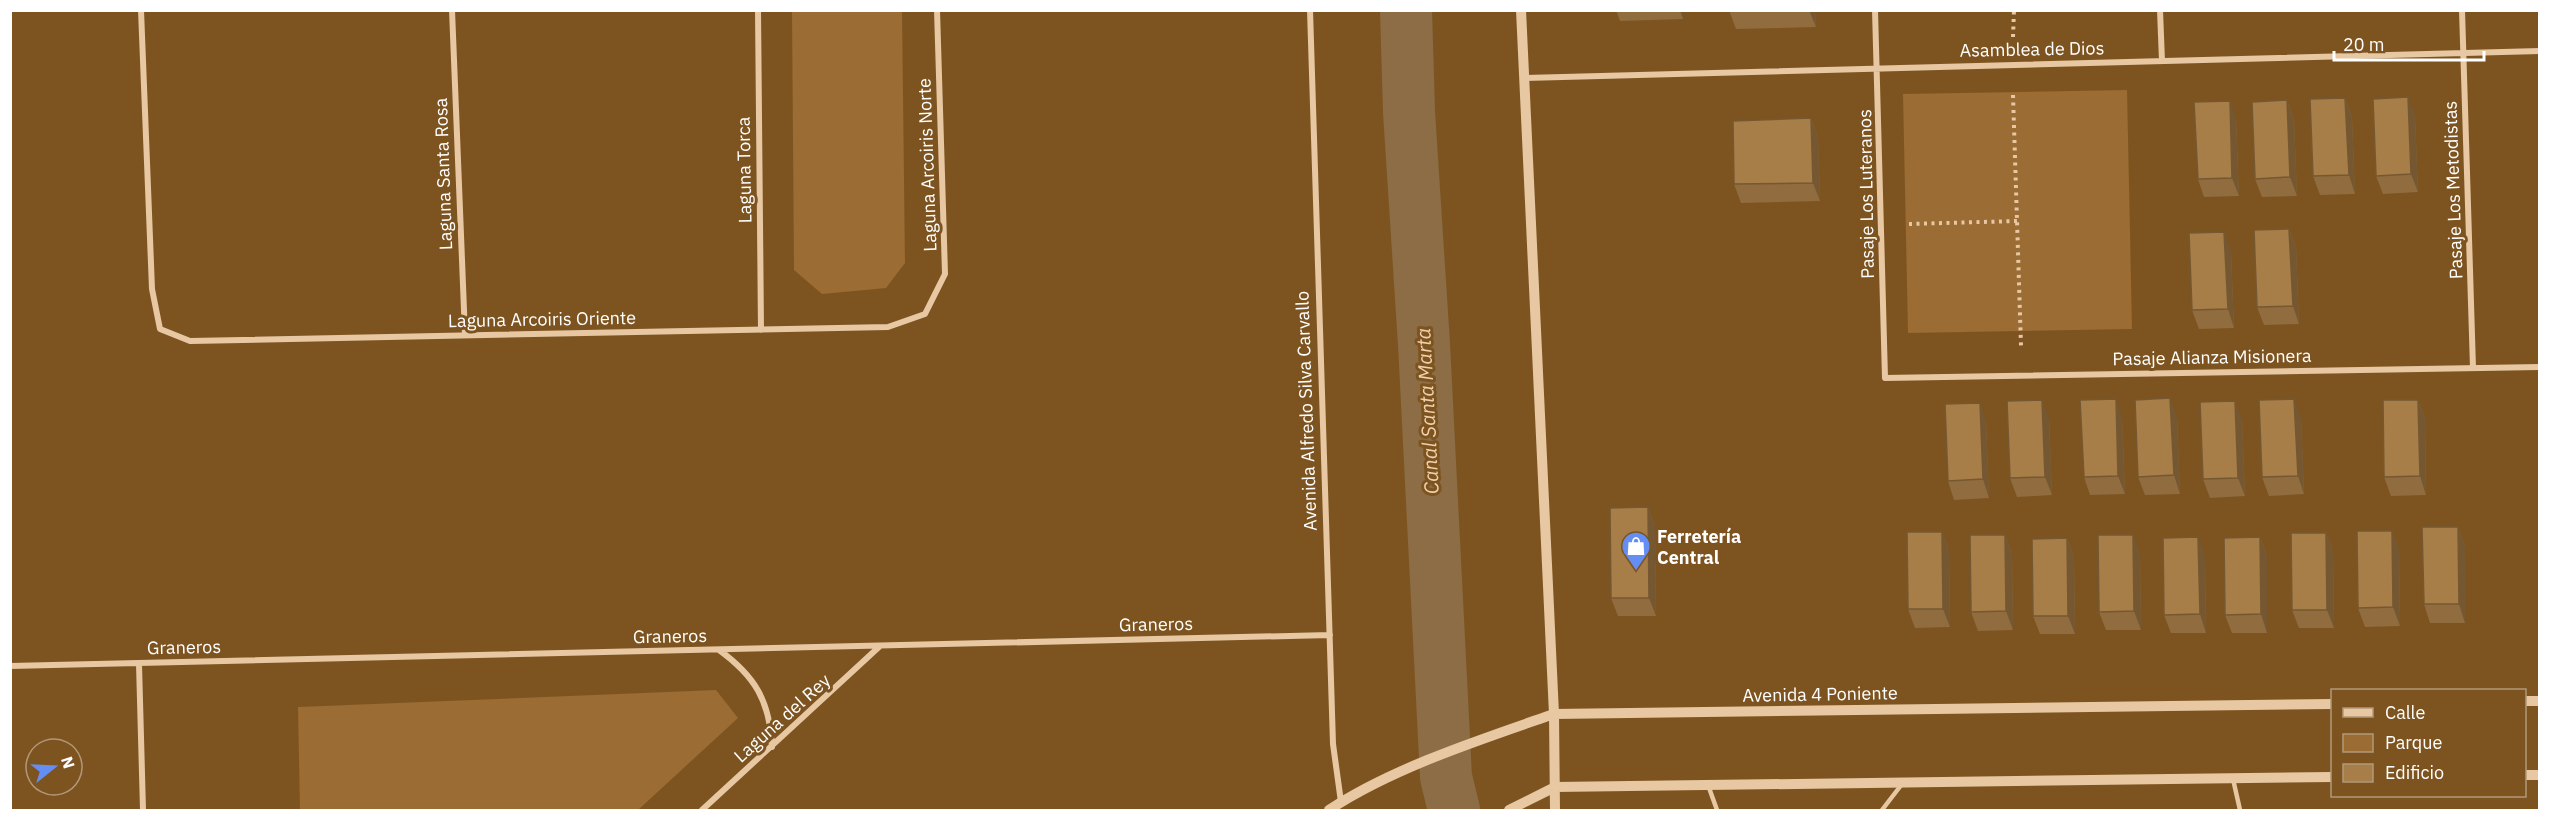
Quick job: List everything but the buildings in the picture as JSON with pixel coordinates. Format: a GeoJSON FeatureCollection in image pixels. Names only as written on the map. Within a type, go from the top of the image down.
{"type":"FeatureCollection","features":[{"type":"Feature","properties":{"kind":"street","name":"Laguna Arcoiris Oriente"},"geometry":{"type":"LineString","coordinates":[[141,10],[152,289],[160,329],[190,341],[888,327],[925,314]]}},
{"type":"Feature","properties":{"kind":"street","name":"Laguna Santa Rosa"},"geometry":{"type":"LineString","coordinates":[[452,10],[465,336]]}},
{"type":"Feature","properties":{"kind":"street","name":"Laguna Torca"},"geometry":{"type":"LineString","coordinates":[[758,10],[761,330]]}},
{"type":"Feature","properties":{"kind":"street","name":"Laguna Arcoiris Norte"},"geometry":{"type":"LineString","coordinates":[[925,314],[945,274],[937,10]]}},
{"type":"Feature","properties":{"kind":"street","name":"Avenida Alfredo Silva Carvallo"},"geometry":{"type":"LineString","coordinates":[[1310,10],[1333,744],[1342,806]]}},
{"type":"Feature","properties":{"kind":"street"},"geometry":{"type":"LineString","coordinates":[[1521,10],[1554,714],[1555,810]]}},
{"type":"Feature","properties":{"kind":"street","name":"Pasaje Los Luteranos"},"geometry":{"type":"LineString","coordinates":[[1875,10],[1885,378]]}},
{"type":"Feature","properties":{"kind":"street"},"geometry":{"type":"LineString","coordinates":[[2160,10],[2162,61]]}},
{"type":"Feature","properties":{"kind":"street","name":"Pasaje Los Metodistas"},"geometry":{"type":"LineString","coordinates":[[2462,10],[2473,368]]}},
{"type":"Feature","properties":{"kind":"street","name":"Asamblea de Dios"},"geometry":{"type":"LineString","coordinates":[[1525,78],[2540,51]]}},
{"type":"Feature","properties":{"kind":"street","name":"Pasaje Alianza Misionera"},"geometry":{"type":"LineString","coordinates":[[1885,378],[2540,367]]}},
{"type":"Feature","properties":{"kind":"street","name":"Graneros"},"geometry":{"type":"LineString","coordinates":[[10,666],[1330,635]]}},
{"type":"Feature","properties":{"kind":"street","name":"Laguna del Rey"},"geometry":{"type":"LineString","coordinates":[[702,810],[880,646]]}},
{"type":"Feature","properties":{"kind":"street"},"geometry":{"type":"LineString","coordinates":[[718,650],[740,665],[757,686],[767,710],[772,747]]}},
{"type":"Feature","properties":{"kind":"street"},"geometry":{"type":"LineString","coordinates":[[139,663],[143,810]]}},
{"type":"Feature","properties":{"kind":"street","name":"Avenida 4 Poniente"},"geometry":{"type":"LineString","coordinates":[[1329,810],[1342,806],[1390,778],[1496,734],[1554,714],[2331,704]]}},
{"type":"Feature","properties":{"kind":"street"},"geometry":{"type":"LineString","coordinates":[[1512,809],[1555,788],[2331,777]]}},
{"type":"Feature","properties":{"kind":"lane"},"geometry":{"type":"LineString","coordinates":[[2233,779],[2240,810]]}},
{"type":"Feature","properties":{"kind":"lane"},"geometry":{"type":"LineString","coordinates":[[1882,810],[1902,783]]}},
{"type":"Feature","properties":{"kind":"lane"},"geometry":{"type":"LineString","coordinates":[[1708,785],[1717,810]]}},
{"type":"Feature","properties":{"kind":"path"},"geometry":{"type":"LineString","coordinates":[[2014,106],[2022,376]]}},
{"type":"Feature","properties":{"kind":"path"},"geometry":{"type":"LineString","coordinates":[[1882,225],[2017,221]]}},
{"type":"Feature","properties":{"kind":"green space"},"geometry":{"type":"Polygon","coordinates":[[[792,11],[902,11],[905,263],[886,288],[822,294],[794,270],[792,11]]]}},
{"type":"Feature","properties":{"kind":"green space"},"geometry":{"type":"Polygon","coordinates":[[[2127,90],[2132,329],[1908,333],[1903,94],[2127,90]]]}},
{"type":"Feature","properties":{"kind":"green space"},"geometry":{"type":"Polygon","coordinates":[[[716,690],[738,718],[638,810],[300,810],[298,707],[716,690]]]}},
{"type":"Feature","properties":{"kind":"waterway","name":"Canal Santa Marta"},"geometry":{"type":"LineString","coordinates":[[1406,10],[1409,112],[1424,344],[1446,777],[1454,810]]}},
{"type":"Feature","properties":{"kind":"place","name":"Ferretería Central"},"geometry":{"type":"Point","coordinates":[1636,572]}}]}
